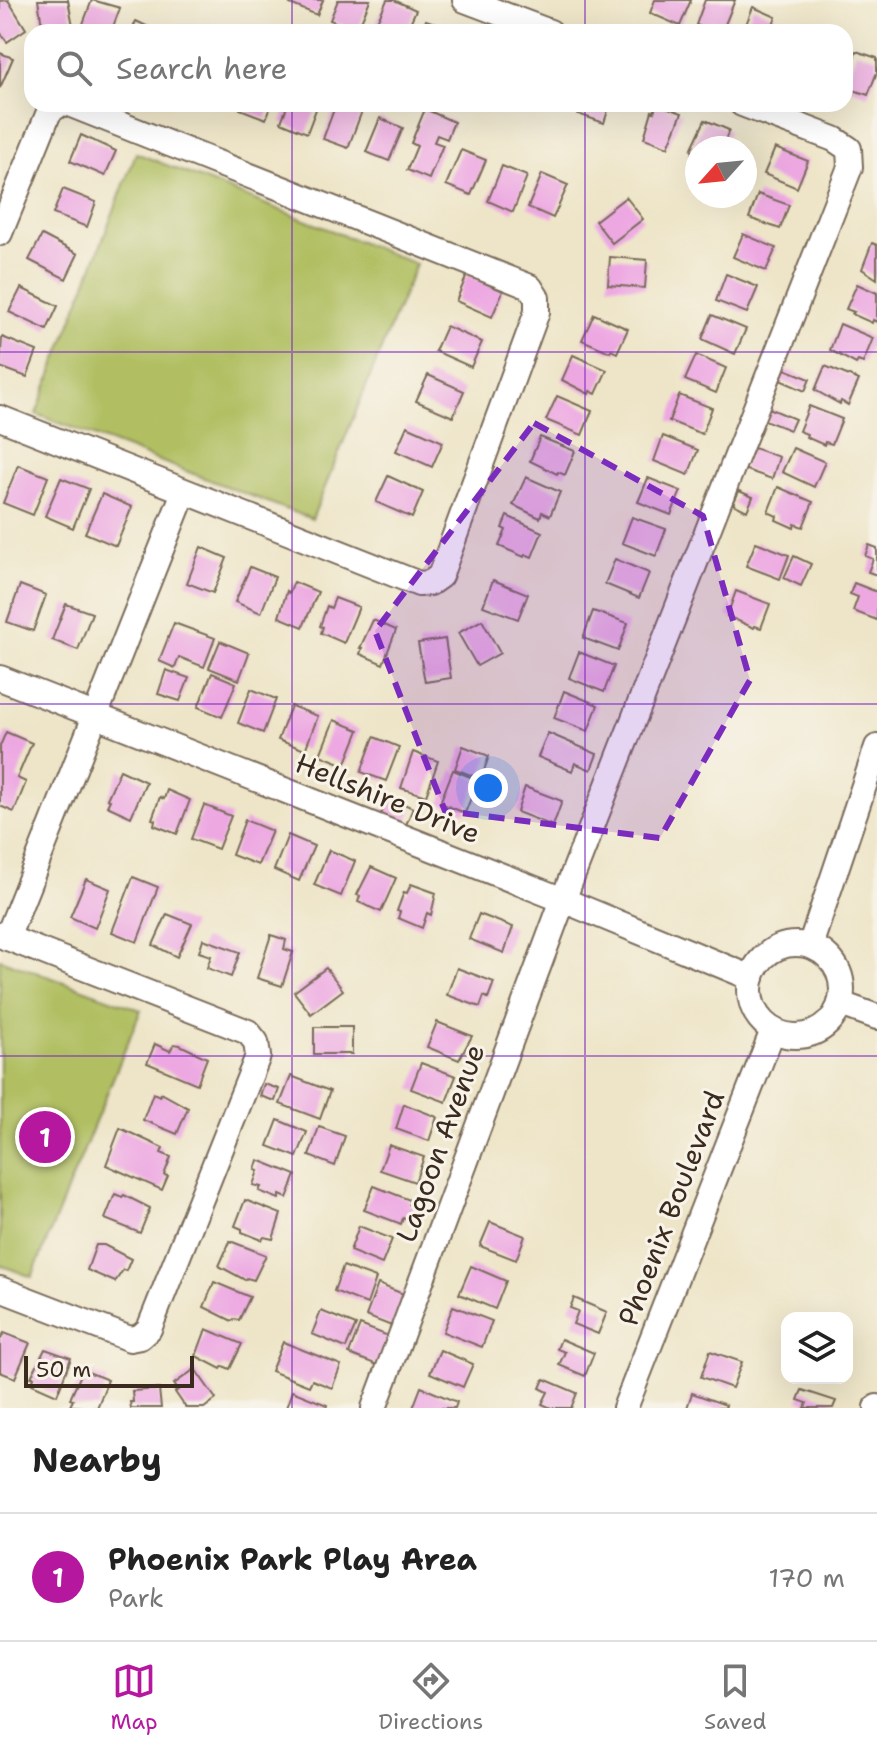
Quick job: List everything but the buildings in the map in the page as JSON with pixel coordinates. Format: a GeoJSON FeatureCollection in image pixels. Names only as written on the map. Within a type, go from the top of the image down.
{"type":"FeatureCollection","features":[{"type":"Feature","properties":{"kind":"street"},"geometry":{"type":"LineString","coordinates":[[465,0],[529,24]]}},
{"type":"Feature","properties":{"kind":"street"},"geometry":{"type":"LineString","coordinates":[[0,233],[49,112]]}},
{"type":"Feature","properties":{"kind":"street"},"geometry":{"type":"LineString","coordinates":[[0,418],[419,584],[430,583],[440,576],[537,312],[537,298],[530,287],[89,112]]}},
{"type":"Feature","properties":{"kind":"street","name":"Lagoon Avenue"},"geometry":{"type":"LineString","coordinates":[[374,1408],[563,900],[850,167],[849,149],[834,139],[763,112]]}},
{"type":"Feature","properties":{"kind":"street"},"geometry":{"type":"LineString","coordinates":[[0,1289],[130,1339],[140,1337],[149,1329],[258,1056],[256,1042],[248,1032],[4,936],[184,492]]}},
{"type":"Feature","properties":{"kind":"street","name":"Hellshire Drive"},"geometry":{"type":"LineString","coordinates":[[0,678],[563,900],[752,978]]}},
{"type":"Feature","properties":{"kind":"street"},"geometry":{"type":"LineString","coordinates":[[810,946],[877,747]]}},
{"type":"Feature","properties":{"kind":"street"},"geometry":{"type":"LineString","coordinates":[[781,946],[810,946],[833,962],[843,989],[841,1004],[826,1027],[800,1037],[786,1036],[761,1020],[753,1007],[750,993],[752,978],[758,964],[768,953],[781,946]]}},
{"type":"Feature","properties":{"kind":"street"},"geometry":{"type":"LineString","coordinates":[[841,1004],[877,1017]]}},
{"type":"Feature","properties":{"kind":"street","name":"Phoenix Boulevard"},"geometry":{"type":"LineString","coordinates":[[625,1408],[773,1030]]}},
{"type":"Feature","properties":{"kind":"highlighted area"},"geometry":{"type":"Polygon","coordinates":[[[534,423],[703,516],[750,680],[660,838],[445,811],[375,631],[534,423]]]}},
{"type":"Feature","properties":{"kind":"green space"},"geometry":{"type":"Polygon","coordinates":[[[136,153],[416,264],[312,519],[36,414],[136,153]]]}},
{"type":"Feature","properties":{"kind":"green space"},"geometry":{"type":"Polygon","coordinates":[[[0,959],[141,1010],[32,1277],[0,1265],[0,959]]]}},
{"type":"Feature","properties":{"kind":"place","name":"Phoenix Park Play Area"},"geometry":{"type":"Point","coordinates":[45,1137]}}]}
